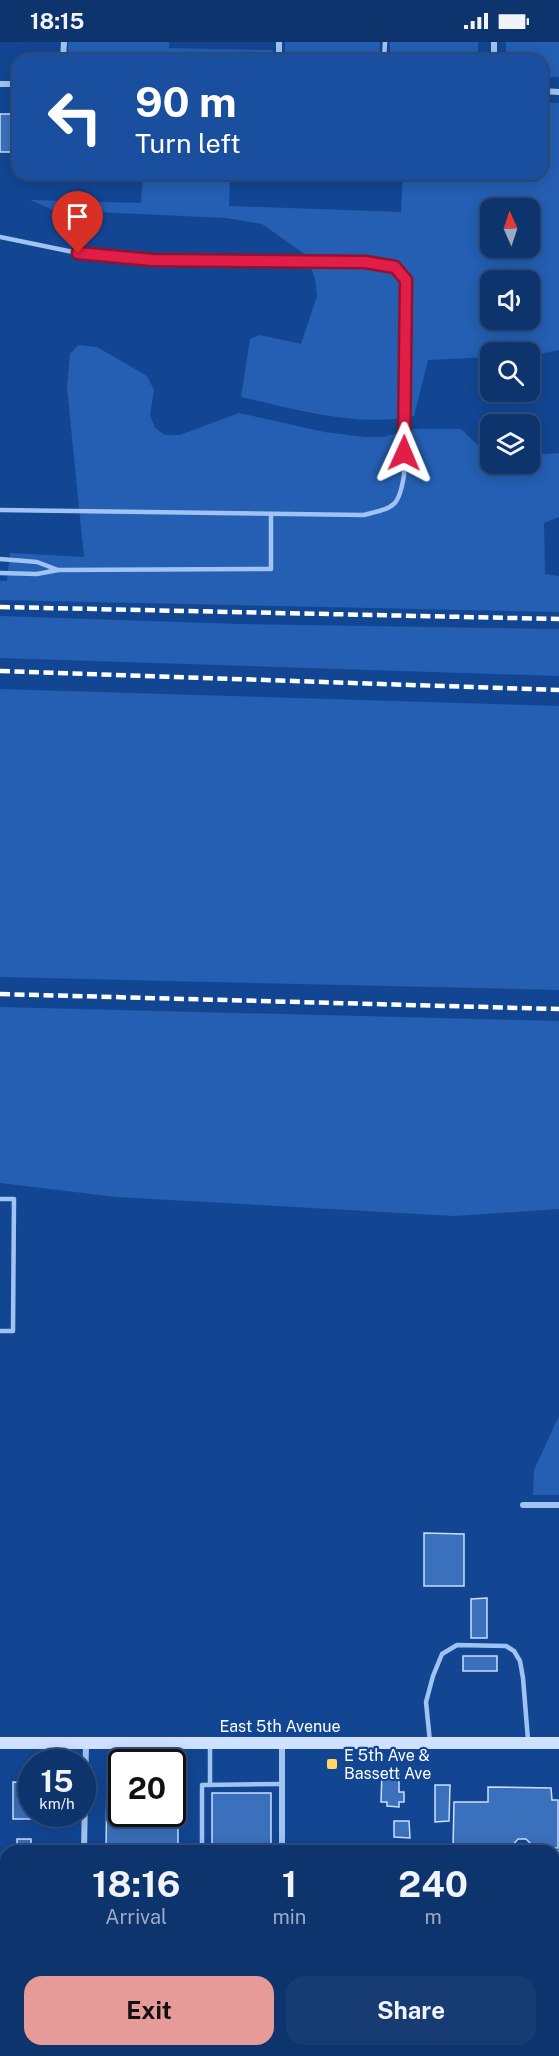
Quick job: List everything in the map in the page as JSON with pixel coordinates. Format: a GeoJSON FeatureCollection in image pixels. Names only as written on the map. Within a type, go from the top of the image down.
{"type":"FeatureCollection","features":[{"type":"Feature","properties":{"kind":"main road","name":"East 5th Avenue"},"geometry":{"type":"LineString","coordinates":[[0,1743],[559,1743]]}},
{"type":"Feature","properties":{"kind":"street"},"geometry":{"type":"LineString","coordinates":[[523,1505],[559,1505]]}},
{"type":"Feature","properties":{"kind":"street"},"geometry":{"type":"LineString","coordinates":[[84,1845],[86,1743]]}},
{"type":"Feature","properties":{"kind":"street"},"geometry":{"type":"LineString","coordinates":[[282,1743],[282,1845]]}},
{"type":"Feature","properties":{"kind":"lane"},"geometry":{"type":"LineString","coordinates":[[0,237],[78,253],[152,260],[365,262],[395,267],[406,280],[404,453],[400,497],[390,508],[364,515],[0,510]]}},
{"type":"Feature","properties":{"kind":"lane"},"geometry":{"type":"LineString","coordinates":[[0,573],[37,574],[58,570],[271,569],[271,514]]}},
{"type":"Feature","properties":{"kind":"lane"},"geometry":{"type":"LineString","coordinates":[[0,559],[37,562],[58,570]]}},
{"type":"Feature","properties":{"kind":"lane"},"geometry":{"type":"LineString","coordinates":[[0,1199],[14,1199],[13,1331],[0,1331]]}},
{"type":"Feature","properties":{"kind":"lane"},"geometry":{"type":"LineString","coordinates":[[430,1743],[426,1702],[433,1676],[442,1654],[457,1645],[506,1646],[514,1651],[520,1660],[523,1678],[528,1743]]}},
{"type":"Feature","properties":{"kind":"lane"},"geometry":{"type":"LineString","coordinates":[[210,1743],[210,1785]]}},
{"type":"Feature","properties":{"kind":"lane"},"geometry":{"type":"LineString","coordinates":[[202,1845],[202,1785],[282,1784]]}},
{"type":"Feature","properties":{"kind":"shaded area"},"geometry":{"type":"Polygon","coordinates":[[[68,42],[169,42],[169,48],[273,50],[272,54],[68,54],[68,42]]]}},
{"type":"Feature","properties":{"kind":"shaded area"},"geometry":{"type":"Polygon","coordinates":[[[285,42],[380,42],[379,54],[285,54],[285,42]]]}},
{"type":"Feature","properties":{"kind":"shaded area"},"geometry":{"type":"Polygon","coordinates":[[[390,42],[478,42],[478,54],[390,54],[390,42]]]}},
{"type":"Feature","properties":{"kind":"shaded area"},"geometry":{"type":"Polygon","coordinates":[[[506,42],[559,42],[559,77],[548,77],[548,54],[506,54],[506,42]]]}},
{"type":"Feature","properties":{"kind":"shaded area"},"geometry":{"type":"Polygon","coordinates":[[[548,103],[559,103],[559,350],[540,354],[540,342],[480,342],[480,357],[428,360],[414,416],[371,420],[327,416],[241,397],[250,339],[260,335],[301,344],[317,296],[315,278],[306,255],[262,224],[226,218],[53,210],[30,200],[141,203],[143,180],[230,180],[229,206],[401,212],[403,180],[548,180],[548,103]]]}},
{"type":"Feature","properties":{"kind":"shaded area"},"geometry":{"type":"Polygon","coordinates":[[[78,345],[97,347],[147,376],[154,390],[150,415],[155,428],[165,435],[180,435],[239,413],[324,432],[365,437],[383,437],[411,429],[461,429],[480,447],[480,474],[540,474],[540,454],[559,453],[559,517],[544,523],[545,574],[559,576],[559,612],[0,600],[0,581],[7,581],[10,553],[84,557],[67,387],[70,354],[78,345]]]}},
{"type":"Feature","properties":{"kind":"shaded area"},"geometry":{"type":"Polygon","coordinates":[[[0,616],[239,624],[559,629],[559,676],[0,658],[0,616]]]}},
{"type":"Feature","properties":{"kind":"shaded area"},"geometry":{"type":"Polygon","coordinates":[[[0,689],[559,706],[559,990],[0,977],[0,689]]]}},
{"type":"Feature","properties":{"kind":"shaded area"},"geometry":{"type":"Polygon","coordinates":[[[0,1007],[559,1021],[559,1209],[454,1216],[116,1197],[0,1183],[0,1007]]]}},
{"type":"Feature","properties":{"kind":"shaded area"},"geometry":{"type":"Polygon","coordinates":[[[559,1416],[559,1495],[533,1495],[534,1470],[559,1416]]]}},
{"type":"Feature","properties":{"kind":"building"},"geometry":{"type":"Polygon","coordinates":[[[0,114],[12,114],[12,152],[0,152],[0,114]]]}},
{"type":"Feature","properties":{"kind":"building"},"geometry":{"type":"Polygon","coordinates":[[[424,1533],[464,1534],[464,1586],[424,1586],[424,1533]]]}},
{"type":"Feature","properties":{"kind":"building"},"geometry":{"type":"Polygon","coordinates":[[[487,1598],[487,1638],[471,1638],[471,1599],[487,1598]]]}},
{"type":"Feature","properties":{"kind":"building"},"geometry":{"type":"Polygon","coordinates":[[[463,1656],[497,1656],[497,1671],[463,1671],[463,1656]]]}},
{"type":"Feature","properties":{"kind":"building"},"geometry":{"type":"Polygon","coordinates":[[[382,1772],[399,1772],[399,1792],[404,1792],[404,1802],[399,1802],[399,1807],[387,1806],[387,1802],[381,1802],[382,1772]]]}},
{"type":"Feature","properties":{"kind":"building"},"geometry":{"type":"Polygon","coordinates":[[[107,1778],[108,1827],[178,1827],[178,1845],[106,1845],[107,1778]]]}},
{"type":"Feature","properties":{"kind":"building"},"geometry":{"type":"Polygon","coordinates":[[[13,1782],[18,1782],[18,1819],[13,1819],[13,1782]]]}},
{"type":"Feature","properties":{"kind":"building"},"geometry":{"type":"Polygon","coordinates":[[[435,1785],[450,1785],[449,1821],[435,1822],[435,1785]]]}},
{"type":"Feature","properties":{"kind":"building"},"geometry":{"type":"Polygon","coordinates":[[[488,1787],[551,1788],[552,1800],[558,1800],[558,1845],[532,1845],[526,1839],[518,1839],[513,1845],[453,1845],[454,1802],[488,1802],[488,1787]]]}},
{"type":"Feature","properties":{"kind":"building"},"geometry":{"type":"Polygon","coordinates":[[[212,1793],[271,1793],[271,1845],[212,1845],[212,1793]]]}},
{"type":"Feature","properties":{"kind":"building"},"geometry":{"type":"Polygon","coordinates":[[[394,1821],[409,1821],[410,1838],[394,1837],[394,1821]]]}},
{"type":"Feature","properties":{"kind":"building"},"geometry":{"type":"Polygon","coordinates":[[[17,1839],[31,1839],[31,1845],[17,1845],[17,1839]]]}},
{"type":"Feature","properties":{"kind":"railway"},"geometry":{"type":"LineString","coordinates":[[0,607],[559,619]]}},
{"type":"Feature","properties":{"kind":"railway"},"geometry":{"type":"LineString","coordinates":[[0,671],[559,690]]}},
{"type":"Feature","properties":{"kind":"railway"},"geometry":{"type":"LineString","coordinates":[[0,994],[559,1009]]}},
{"type":"Feature","properties":{"kind":"place","name":"E 5th Ave & Bassett Ave"},"geometry":{"type":"Point","coordinates":[332,1764]}},
{"type":"Feature","properties":{"kind":"route"},"geometry":{"type":"LineString","coordinates":[[78,253],[152,260],[365,262],[395,267],[406,280],[404,453]]}}]}
